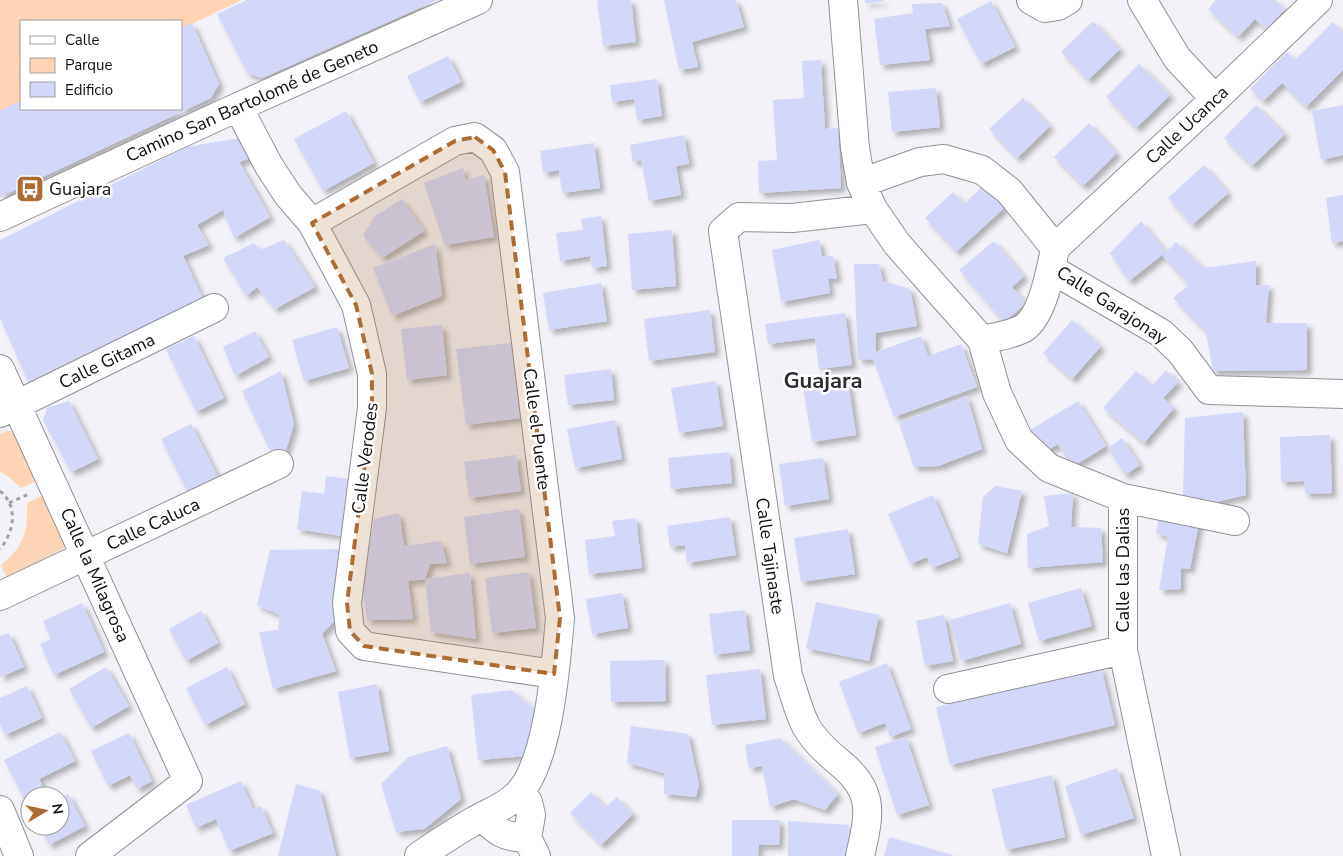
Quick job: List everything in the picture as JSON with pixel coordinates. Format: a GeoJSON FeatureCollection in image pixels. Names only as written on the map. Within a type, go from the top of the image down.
{"type":"FeatureCollection","features":[{"type":"Feature","properties":{"kind":"street","name":"Camino San Bartolomé de Geneto"},"geometry":{"type":"LineString","coordinates":[[0,217],[238,106],[478,0]]}},
{"type":"Feature","properties":{"kind":"street","name":"Calle las Dalias"},"geometry":{"type":"LineString","coordinates":[[843,0],[855,148],[862,183],[873,209],[897,244],[982,340],[997,393],[1019,440],[1049,468],[1123,498],[1123,650],[1166,856]]}},
{"type":"Feature","properties":{"kind":"street"},"geometry":{"type":"LineString","coordinates":[[1031,0],[1045,8],[1058,6],[1068,0]]}},
{"type":"Feature","properties":{"kind":"street"},"geometry":{"type":"LineString","coordinates":[[1142,0],[1177,58],[1215,99]]}},
{"type":"Feature","properties":{"kind":"street","name":"Calle Ucanca"},"geometry":{"type":"LineString","coordinates":[[982,340],[1010,334],[1025,327],[1037,312],[1053,259],[1318,0]]}},
{"type":"Feature","properties":{"kind":"street","name":"Calle Verodes"},"geometry":{"type":"LineString","coordinates":[[238,106],[269,166],[288,195],[312,223],[356,306],[372,374],[372,408],[347,603],[350,631],[364,646],[554,674]]}},
{"type":"Feature","properties":{"kind":"street","name":"Calle el Puente"},"geometry":{"type":"LineString","coordinates":[[312,223],[455,141],[476,136],[493,150],[505,172],[560,618],[554,674],[542,746],[533,773],[520,793],[419,856]]}},
{"type":"Feature","properties":{"kind":"street","name":"Calle Garajonay"},"geometry":{"type":"LineString","coordinates":[[862,183],[920,162],[944,159],[982,170],[1009,192],[1053,259],[1161,333],[1180,351],[1209,390],[1343,394]]}},
{"type":"Feature","properties":{"kind":"street","name":"Calle Tajinaste"},"geometry":{"type":"LineString","coordinates":[[860,856],[868,822],[868,802],[863,788],[849,770],[830,754],[806,727],[788,676],[724,231],[739,217],[792,218],[873,209]]}},
{"type":"Feature","properties":{"kind":"street","name":"Calle Gitama"},"geometry":{"type":"LineString","coordinates":[[8,409],[214,308]]}},
{"type":"Feature","properties":{"kind":"street","name":"Calle la Milagrosa"},"geometry":{"type":"LineString","coordinates":[[0,370],[8,409],[85,555],[188,781],[90,856]]}},
{"type":"Feature","properties":{"kind":"street","name":"Calle Caluca"},"geometry":{"type":"LineString","coordinates":[[0,596],[85,555],[104,549],[279,464]]}},
{"type":"Feature","properties":{"kind":"street"},"geometry":{"type":"LineString","coordinates":[[1123,498],[1235,521]]}},
{"type":"Feature","properties":{"kind":"street"},"geometry":{"type":"LineString","coordinates":[[948,689],[1123,650]]}},
{"type":"Feature","properties":{"kind":"street"},"geometry":{"type":"LineString","coordinates":[[482,817],[493,828],[508,837],[532,847],[531,815],[528,802],[520,793]]}},
{"type":"Feature","properties":{"kind":"street"},"geometry":{"type":"LineString","coordinates":[[0,810],[19,856]]}},
{"type":"Feature","properties":{"kind":"path"},"geometry":{"type":"LineString","coordinates":[[0,491],[10,503],[13,515],[8,539],[0,549]]}},
{"type":"Feature","properties":{"kind":"highlighted area"},"geometry":{"type":"Polygon","coordinates":[[[475,137],[493,150],[505,172],[560,618],[554,674],[364,646],[350,631],[347,603],[372,408],[372,374],[356,305],[312,223],[455,141],[475,137]]]}},
{"type":"Feature","properties":{"kind":"green space"},"geometry":{"type":"Polygon","coordinates":[[[0,0],[242,0],[182,29],[182,20],[20,20],[20,104],[0,114],[0,0]]]}},
{"type":"Feature","properties":{"kind":"green space"},"geometry":{"type":"Polygon","coordinates":[[[11,431],[15,434],[37,481],[21,488],[8,476],[0,472],[0,434],[11,431]]]}},
{"type":"Feature","properties":{"kind":"green space"},"geometry":{"type":"Polygon","coordinates":[[[44,495],[66,543],[66,547],[7,578],[1,565],[20,545],[23,538],[27,522],[27,503],[44,495]]]}},
{"type":"Feature","properties":{"kind":"building"},"geometry":{"type":"Polygon","coordinates":[[[247,0],[437,0],[262,78],[247,73],[217,14],[247,0]]]}},
{"type":"Feature","properties":{"kind":"building"},"geometry":{"type":"Polygon","coordinates":[[[597,0],[631,0],[636,42],[603,46],[597,0]]]}},
{"type":"Feature","properties":{"kind":"building"},"geometry":{"type":"Polygon","coordinates":[[[664,0],[736,0],[744,27],[692,42],[698,67],[679,70],[664,0]]]}},
{"type":"Feature","properties":{"kind":"building"},"geometry":{"type":"Polygon","coordinates":[[[865,0],[884,0],[884,1],[865,3],[865,0]]]}},
{"type":"Feature","properties":{"kind":"building"},"geometry":{"type":"Polygon","coordinates":[[[1216,0],[1275,0],[1285,9],[1266,29],[1255,19],[1238,37],[1208,9],[1216,0]]]}},
{"type":"Feature","properties":{"kind":"building"},"geometry":{"type":"Polygon","coordinates":[[[991,1],[1015,47],[981,64],[957,19],[991,1]]]}},
{"type":"Feature","properties":{"kind":"building"},"geometry":{"type":"Polygon","coordinates":[[[942,3],[950,26],[925,29],[930,60],[880,65],[874,19],[913,13],[912,4],[942,3]]]}},
{"type":"Feature","properties":{"kind":"building"},"geometry":{"type":"Polygon","coordinates":[[[1093,21],[1120,49],[1088,80],[1061,52],[1093,21]]]}},
{"type":"Feature","properties":{"kind":"building"},"geometry":{"type":"Polygon","coordinates":[[[1333,22],[1343,33],[1343,70],[1306,107],[1282,83],[1263,101],[1250,89],[1287,52],[1295,60],[1333,22]]]}},
{"type":"Feature","properties":{"kind":"building"},"geometry":{"type":"Polygon","coordinates":[[[192,23],[219,84],[211,98],[0,197],[0,110],[20,101],[20,110],[182,110],[182,28],[192,23]]]}},
{"type":"Feature","properties":{"kind":"building"},"geometry":{"type":"Polygon","coordinates":[[[448,56],[461,82],[420,102],[407,76],[448,56]]]}},
{"type":"Feature","properties":{"kind":"building"},"geometry":{"type":"Polygon","coordinates":[[[821,60],[825,129],[838,128],[841,188],[759,193],[758,161],[777,160],[773,100],[804,98],[802,61],[821,60]]]}},
{"type":"Feature","properties":{"kind":"building"},"geometry":{"type":"Polygon","coordinates":[[[1139,64],[1170,95],[1136,128],[1106,97],[1139,64]]]}},
{"type":"Feature","properties":{"kind":"building"},"geometry":{"type":"Polygon","coordinates":[[[657,79],[662,116],[637,120],[634,99],[612,102],[610,85],[657,79]]]}},
{"type":"Feature","properties":{"kind":"building"},"geometry":{"type":"Polygon","coordinates":[[[936,88],[940,127],[892,132],[888,92],[936,88]]]}},
{"type":"Feature","properties":{"kind":"building"},"geometry":{"type":"Polygon","coordinates":[[[1023,98],[1050,126],[1017,158],[989,129],[1023,98]]]}},
{"type":"Feature","properties":{"kind":"building"},"geometry":{"type":"Polygon","coordinates":[[[1256,105],[1285,134],[1252,166],[1224,138],[1256,105]]]}},
{"type":"Feature","properties":{"kind":"building"},"geometry":{"type":"Polygon","coordinates":[[[1343,105],[1343,155],[1321,160],[1312,111],[1343,105]]]}},
{"type":"Feature","properties":{"kind":"building"},"geometry":{"type":"Polygon","coordinates":[[[346,111],[374,163],[323,191],[294,139],[346,111]]]}},
{"type":"Feature","properties":{"kind":"building"},"geometry":{"type":"Polygon","coordinates":[[[1089,123],[1117,153],[1083,186],[1054,157],[1089,123]]]}},
{"type":"Feature","properties":{"kind":"building"},"geometry":{"type":"Polygon","coordinates":[[[684,135],[689,164],[676,166],[681,195],[649,201],[641,160],[633,162],[630,145],[684,135]]]}},
{"type":"Feature","properties":{"kind":"building"},"geometry":{"type":"Polygon","coordinates":[[[245,137],[256,156],[239,162],[270,217],[234,238],[223,210],[197,225],[209,245],[183,256],[205,303],[29,384],[0,318],[0,240],[187,147],[245,137]]]}},
{"type":"Feature","properties":{"kind":"building"},"geometry":{"type":"Polygon","coordinates":[[[594,143],[600,188],[562,193],[559,170],[543,173],[540,151],[594,143]]]}},
{"type":"Feature","properties":{"kind":"building"},"geometry":{"type":"Polygon","coordinates":[[[1204,165],[1228,193],[1192,225],[1168,198],[1204,165]]]}},
{"type":"Feature","properties":{"kind":"building"},"geometry":{"type":"Polygon","coordinates":[[[463,168],[465,180],[484,175],[494,237],[445,245],[424,183],[463,168]]]}},
{"type":"Feature","properties":{"kind":"building"},"geometry":{"type":"Polygon","coordinates":[[[984,185],[1004,208],[956,252],[925,218],[953,192],[964,204],[984,185]]]}},
{"type":"Feature","properties":{"kind":"building"},"geometry":{"type":"Polygon","coordinates":[[[1343,195],[1343,241],[1332,243],[1326,198],[1343,195]]]}},
{"type":"Feature","properties":{"kind":"building"},"geometry":{"type":"Polygon","coordinates":[[[402,199],[424,231],[382,258],[363,235],[375,216],[402,199]]]}},
{"type":"Feature","properties":{"kind":"building"},"geometry":{"type":"Polygon","coordinates":[[[601,216],[607,266],[592,268],[590,256],[560,261],[556,233],[583,230],[581,219],[601,216]]]}},
{"type":"Feature","properties":{"kind":"building"},"geometry":{"type":"Polygon","coordinates":[[[1141,221],[1166,252],[1176,242],[1204,268],[1256,261],[1256,285],[1269,285],[1266,323],[1307,323],[1307,370],[1213,371],[1206,332],[1173,298],[1189,285],[1162,255],[1129,281],[1110,253],[1141,221]]]}},
{"type":"Feature","properties":{"kind":"building"},"geometry":{"type":"Polygon","coordinates":[[[672,230],[676,286],[632,290],[628,234],[672,230]]]}},
{"type":"Feature","properties":{"kind":"building"},"geometry":{"type":"Polygon","coordinates":[[[284,240],[315,287],[275,309],[257,287],[246,296],[223,258],[254,243],[260,250],[284,240]]]}},
{"type":"Feature","properties":{"kind":"building"},"geometry":{"type":"Polygon","coordinates":[[[819,240],[822,257],[833,256],[837,279],[828,278],[830,293],[781,302],[772,250],[819,240]]]}},
{"type":"Feature","properties":{"kind":"building"},"geometry":{"type":"Polygon","coordinates":[[[994,241],[1024,276],[1012,287],[1026,303],[1004,322],[959,270],[994,241]]]}},
{"type":"Feature","properties":{"kind":"building"},"geometry":{"type":"Polygon","coordinates":[[[435,244],[442,296],[392,316],[373,268],[435,244]]]}},
{"type":"Feature","properties":{"kind":"building"},"geometry":{"type":"Polygon","coordinates":[[[854,264],[879,264],[883,281],[910,289],[917,326],[876,333],[876,352],[921,336],[928,356],[961,344],[977,387],[894,417],[873,359],[858,360],[854,264]]]}},
{"type":"Feature","properties":{"kind":"building"},"geometry":{"type":"Polygon","coordinates":[[[601,283],[607,321],[549,330],[543,293],[601,283]]]}},
{"type":"Feature","properties":{"kind":"building"},"geometry":{"type":"Polygon","coordinates":[[[710,310],[715,352],[649,361],[644,319],[710,310]]]}},
{"type":"Feature","properties":{"kind":"building"},"geometry":{"type":"Polygon","coordinates":[[[845,313],[852,365],[819,369],[815,338],[768,344],[765,324],[845,313]]]}},
{"type":"Feature","properties":{"kind":"building"},"geometry":{"type":"Polygon","coordinates":[[[1072,320],[1101,346],[1072,379],[1043,353],[1072,320]]]}},
{"type":"Feature","properties":{"kind":"building"},"geometry":{"type":"Polygon","coordinates":[[[442,325],[447,375],[407,380],[401,329],[442,325]]]}},
{"type":"Feature","properties":{"kind":"building"},"geometry":{"type":"Polygon","coordinates":[[[337,327],[349,368],[304,381],[292,340],[337,327]]]}},
{"type":"Feature","properties":{"kind":"building"},"geometry":{"type":"Polygon","coordinates":[[[255,331],[269,357],[235,376],[223,347],[255,331]]]}},
{"type":"Feature","properties":{"kind":"building"},"geometry":{"type":"Polygon","coordinates":[[[194,336],[224,398],[196,412],[166,349],[194,336]]]}},
{"type":"Feature","properties":{"kind":"building"},"geometry":{"type":"Polygon","coordinates":[[[511,343],[520,418],[466,425],[456,349],[511,343]]]}},
{"type":"Feature","properties":{"kind":"building"},"geometry":{"type":"Polygon","coordinates":[[[611,369],[614,400],[568,405],[564,375],[611,369]]]}},
{"type":"Feature","properties":{"kind":"building"},"geometry":{"type":"Polygon","coordinates":[[[1166,370],[1178,382],[1163,398],[1174,408],[1144,443],[1103,408],[1136,371],[1152,386],[1166,370]]]}},
{"type":"Feature","properties":{"kind":"building"},"geometry":{"type":"Polygon","coordinates":[[[281,371],[294,424],[286,450],[273,457],[242,391],[281,371]]]}},
{"type":"Feature","properties":{"kind":"building"},"geometry":{"type":"Polygon","coordinates":[[[716,381],[723,426],[679,433],[671,388],[716,381]]]}},
{"type":"Feature","properties":{"kind":"building"},"geometry":{"type":"Polygon","coordinates":[[[848,381],[856,435],[812,442],[803,388],[848,381]]]}},
{"type":"Feature","properties":{"kind":"building"},"geometry":{"type":"Polygon","coordinates":[[[967,396],[982,449],[938,466],[914,467],[899,423],[967,396]]]}},
{"type":"Feature","properties":{"kind":"building"},"geometry":{"type":"Polygon","coordinates":[[[69,401],[98,459],[71,472],[43,420],[47,408],[69,401]]]}},
{"type":"Feature","properties":{"kind":"building"},"geometry":{"type":"Polygon","coordinates":[[[1078,401],[1106,446],[1072,467],[1058,444],[1043,453],[1030,430],[1078,401]]]}},
{"type":"Feature","properties":{"kind":"building"},"geometry":{"type":"Polygon","coordinates":[[[1243,412],[1246,495],[1216,502],[1183,497],[1185,418],[1243,412]]]}},
{"type":"Feature","properties":{"kind":"building"},"geometry":{"type":"Polygon","coordinates":[[[615,420],[622,459],[575,468],[567,429],[615,420]]]}},
{"type":"Feature","properties":{"kind":"building"},"geometry":{"type":"Polygon","coordinates":[[[191,424],[220,481],[190,497],[161,439],[191,424]]]}},
{"type":"Feature","properties":{"kind":"building"},"geometry":{"type":"Polygon","coordinates":[[[1330,435],[1332,493],[1305,494],[1304,481],[1281,482],[1280,437],[1330,435]]]}},
{"type":"Feature","properties":{"kind":"building"},"geometry":{"type":"Polygon","coordinates":[[[1122,438],[1140,465],[1125,475],[1108,448],[1122,438]]]}},
{"type":"Feature","properties":{"kind":"building"},"geometry":{"type":"Polygon","coordinates":[[[729,452],[732,483],[671,489],[668,458],[729,452]]]}},
{"type":"Feature","properties":{"kind":"building"},"geometry":{"type":"Polygon","coordinates":[[[516,455],[521,491],[469,498],[464,462],[516,455]]]}},
{"type":"Feature","properties":{"kind":"building"},"geometry":{"type":"Polygon","coordinates":[[[823,458],[829,499],[785,506],[779,464],[823,458]]]}},
{"type":"Feature","properties":{"kind":"building"},"geometry":{"type":"Polygon","coordinates":[[[326,476],[349,479],[341,536],[297,529],[302,491],[324,494],[326,476]]]}},
{"type":"Feature","properties":{"kind":"building"},"geometry":{"type":"Polygon","coordinates":[[[995,486],[1022,491],[1007,553],[978,544],[983,497],[995,486]]]}},
{"type":"Feature","properties":{"kind":"building"},"geometry":{"type":"Polygon","coordinates":[[[1073,493],[1071,527],[1101,528],[1103,562],[1028,568],[1027,534],[1049,526],[1044,496],[1073,493]]]}},
{"type":"Feature","properties":{"kind":"building"},"geometry":{"type":"Polygon","coordinates":[[[933,495],[959,557],[932,568],[927,557],[910,564],[888,514],[933,495]]]}},
{"type":"Feature","properties":{"kind":"building"},"geometry":{"type":"Polygon","coordinates":[[[519,509],[525,557],[470,564],[464,517],[519,509]]]}},
{"type":"Feature","properties":{"kind":"building"},"geometry":{"type":"Polygon","coordinates":[[[1160,512],[1200,517],[1190,569],[1181,568],[1181,589],[1159,590],[1168,537],[1156,533],[1160,512]]]}},
{"type":"Feature","properties":{"kind":"building"},"geometry":{"type":"Polygon","coordinates":[[[399,513],[404,546],[441,541],[447,563],[430,564],[425,579],[408,581],[413,619],[367,620],[362,587],[374,519],[399,513]]]}},
{"type":"Feature","properties":{"kind":"building"},"geometry":{"type":"Polygon","coordinates":[[[730,517],[736,555],[687,563],[685,545],[670,547],[667,526],[730,517]]]}},
{"type":"Feature","properties":{"kind":"building"},"geometry":{"type":"Polygon","coordinates":[[[636,518],[642,568],[589,574],[585,540],[615,536],[612,521],[636,518]]]}},
{"type":"Feature","properties":{"kind":"building"},"geometry":{"type":"Polygon","coordinates":[[[848,529],[855,574],[801,582],[794,538],[848,529]]]}},
{"type":"Feature","properties":{"kind":"building"},"geometry":{"type":"Polygon","coordinates":[[[348,549],[335,620],[322,634],[336,671],[273,689],[259,632],[278,630],[280,615],[257,605],[270,550],[348,549]]]}},
{"type":"Feature","properties":{"kind":"building"},"geometry":{"type":"Polygon","coordinates":[[[529,572],[536,628],[492,633],[485,578],[529,572]]]}},
{"type":"Feature","properties":{"kind":"building"},"geometry":{"type":"Polygon","coordinates":[[[470,573],[476,639],[431,632],[425,579],[470,573]]]}},
{"type":"Feature","properties":{"kind":"building"},"geometry":{"type":"Polygon","coordinates":[[[1081,588],[1092,626],[1039,641],[1028,603],[1081,588]]]}},
{"type":"Feature","properties":{"kind":"building"},"geometry":{"type":"Polygon","coordinates":[[[622,593],[628,628],[592,634],[586,599],[622,593]]]}},
{"type":"Feature","properties":{"kind":"building"},"geometry":{"type":"Polygon","coordinates":[[[816,602],[879,615],[869,661],[806,648],[816,602]]]}},
{"type":"Feature","properties":{"kind":"building"},"geometry":{"type":"Polygon","coordinates":[[[82,603],[104,652],[54,675],[40,644],[51,639],[43,621],[82,603]]]}},
{"type":"Feature","properties":{"kind":"building"},"geometry":{"type":"Polygon","coordinates":[[[1010,603],[1021,644],[961,661],[950,620],[1010,603]]]}},
{"type":"Feature","properties":{"kind":"building"},"geometry":{"type":"Polygon","coordinates":[[[745,610],[750,650],[714,655],[709,614],[745,610]]]}},
{"type":"Feature","properties":{"kind":"building"},"geometry":{"type":"Polygon","coordinates":[[[201,611],[218,643],[186,661],[169,629],[201,611]]]}},
{"type":"Feature","properties":{"kind":"building"},"geometry":{"type":"Polygon","coordinates":[[[944,615],[953,661],[925,666],[916,621],[944,615]]]}},
{"type":"Feature","properties":{"kind":"building"},"geometry":{"type":"Polygon","coordinates":[[[9,633],[24,667],[0,677],[0,636],[9,633]]]}},
{"type":"Feature","properties":{"kind":"building"},"geometry":{"type":"Polygon","coordinates":[[[665,660],[666,701],[611,702],[610,661],[665,660]]]}},
{"type":"Feature","properties":{"kind":"building"},"geometry":{"type":"Polygon","coordinates":[[[887,663],[911,729],[890,737],[885,723],[858,733],[839,682],[887,663]]]}},
{"type":"Feature","properties":{"kind":"building"},"geometry":{"type":"Polygon","coordinates":[[[106,667],[129,706],[91,728],[69,689],[106,667]]]}},
{"type":"Feature","properties":{"kind":"building"},"geometry":{"type":"Polygon","coordinates":[[[227,667],[245,704],[205,725],[186,688],[227,667]]]}},
{"type":"Feature","properties":{"kind":"building"},"geometry":{"type":"Polygon","coordinates":[[[1101,667],[1115,725],[950,765],[936,707],[1101,667]]]}},
{"type":"Feature","properties":{"kind":"building"},"geometry":{"type":"Polygon","coordinates":[[[760,669],[766,719],[712,725],[706,675],[760,669]]]}},
{"type":"Feature","properties":{"kind":"building"},"geometry":{"type":"Polygon","coordinates":[[[377,684],[389,751],[350,758],[338,692],[377,684]]]}},
{"type":"Feature","properties":{"kind":"building"},"geometry":{"type":"Polygon","coordinates":[[[27,686],[42,718],[5,735],[0,725],[0,698],[27,686]]]}},
{"type":"Feature","properties":{"kind":"building"},"geometry":{"type":"Polygon","coordinates":[[[512,690],[533,708],[538,730],[526,756],[478,760],[471,695],[512,690]]]}},
{"type":"Feature","properties":{"kind":"building"},"geometry":{"type":"Polygon","coordinates":[[[631,726],[688,734],[699,785],[696,797],[664,794],[664,773],[627,763],[631,726]]]}},
{"type":"Feature","properties":{"kind":"building"},"geometry":{"type":"Polygon","coordinates":[[[60,732],[75,761],[39,779],[42,786],[20,786],[20,791],[4,760],[60,732]]]}},
{"type":"Feature","properties":{"kind":"building"},"geometry":{"type":"Polygon","coordinates":[[[129,733],[152,781],[137,789],[130,775],[108,786],[91,751],[129,733]]]}},
{"type":"Feature","properties":{"kind":"building"},"geometry":{"type":"Polygon","coordinates":[[[906,737],[929,805],[897,815],[875,747],[906,737]]]}},
{"type":"Feature","properties":{"kind":"building"},"geometry":{"type":"Polygon","coordinates":[[[780,738],[838,794],[825,810],[794,799],[770,807],[762,766],[749,768],[745,745],[780,738]]]}},
{"type":"Feature","properties":{"kind":"building"},"geometry":{"type":"Polygon","coordinates":[[[447,746],[461,799],[424,829],[396,832],[381,784],[408,757],[447,746]]]}},
{"type":"Feature","properties":{"kind":"building"},"geometry":{"type":"Polygon","coordinates":[[[1117,768],[1134,818],[1081,835],[1065,786],[1117,768]]]}},
{"type":"Feature","properties":{"kind":"building"},"geometry":{"type":"Polygon","coordinates":[[[1052,775],[1065,837],[1006,850],[992,789],[1052,775]]]}},
{"type":"Feature","properties":{"kind":"building"},"geometry":{"type":"Polygon","coordinates":[[[241,781],[253,809],[261,806],[273,833],[229,851],[216,819],[196,828],[186,805],[241,781]]]}},
{"type":"Feature","properties":{"kind":"building"},"geometry":{"type":"Polygon","coordinates":[[[296,784],[320,791],[336,856],[278,856],[296,784]]]}},
{"type":"Feature","properties":{"kind":"building"},"geometry":{"type":"Polygon","coordinates":[[[591,792],[606,807],[617,797],[633,814],[601,845],[570,813],[591,792]]]}},
{"type":"Feature","properties":{"kind":"building"},"geometry":{"type":"Polygon","coordinates":[[[70,798],[85,826],[70,834],[70,798]]]}},
{"type":"Feature","properties":{"kind":"building"},"geometry":{"type":"Polygon","coordinates":[[[732,820],[780,820],[779,845],[759,845],[758,856],[732,856],[732,820]]]}},
{"type":"Feature","properties":{"kind":"building"},"geometry":{"type":"Polygon","coordinates":[[[788,821],[849,825],[850,856],[788,856],[788,821]]]}},
{"type":"Feature","properties":{"kind":"building"},"geometry":{"type":"Polygon","coordinates":[[[44,836],[66,836],[49,845],[44,836]]]}},
{"type":"Feature","properties":{"kind":"building"},"geometry":{"type":"Polygon","coordinates":[[[889,837],[952,855],[952,856],[884,856],[889,837]]]}},
{"type":"Feature","properties":{"kind":"place","name":"Guajara"},"geometry":{"type":"Point","coordinates":[30,189]}},
{"type":"Feature","properties":{"kind":"district","name":"Guajara"},"geometry":{"type":"Point","coordinates":[823,380]}}]}
